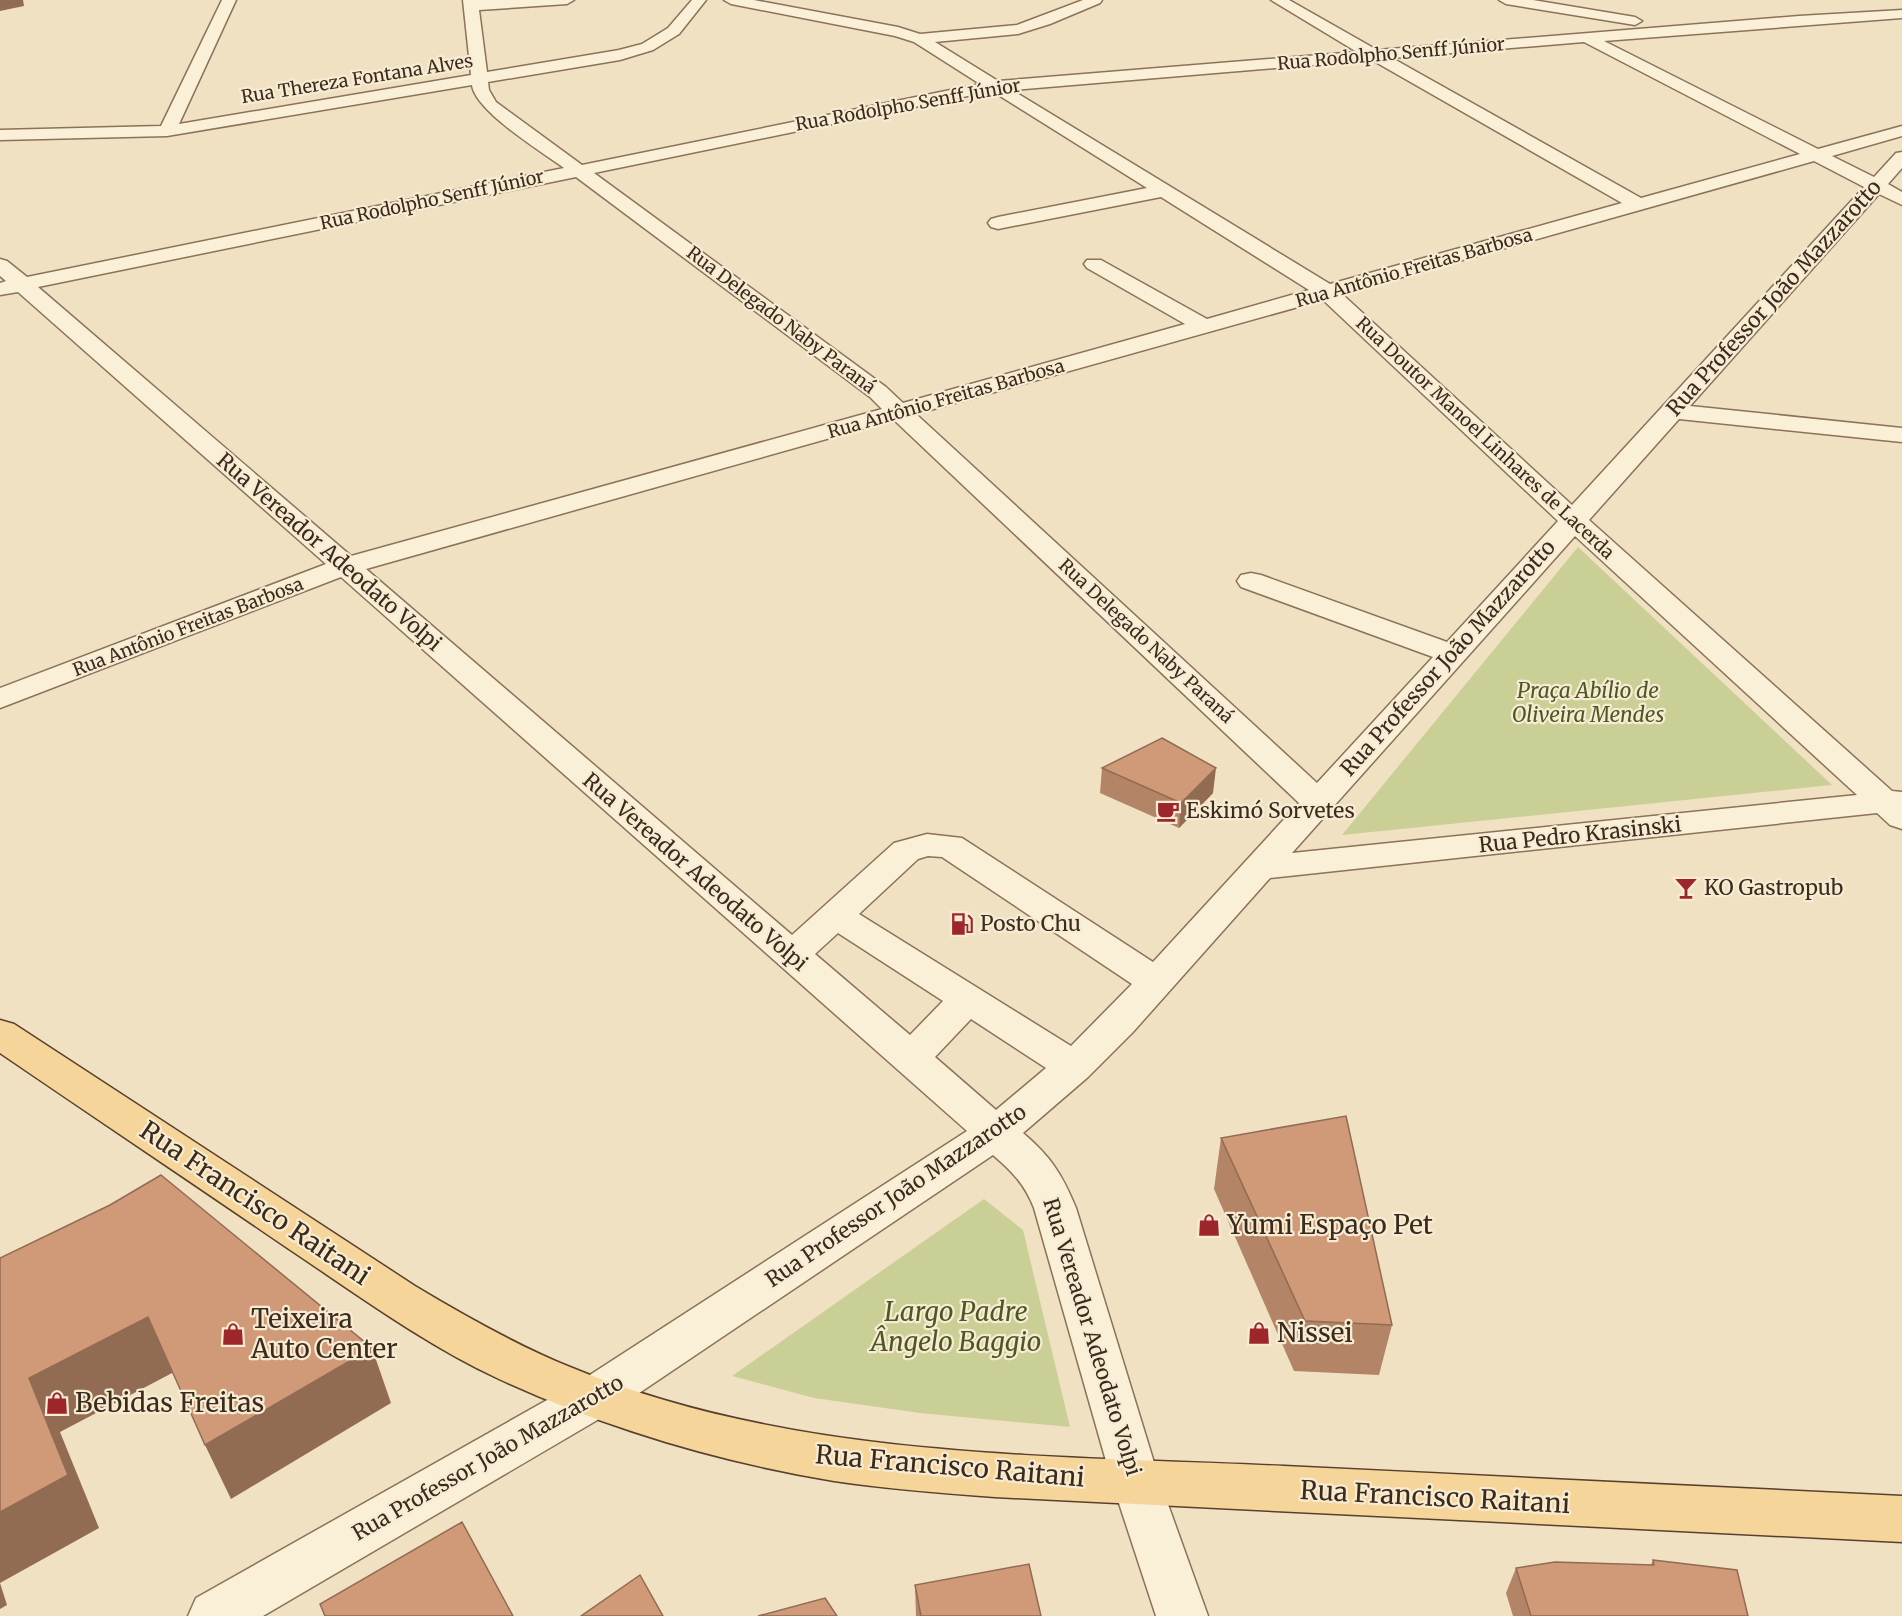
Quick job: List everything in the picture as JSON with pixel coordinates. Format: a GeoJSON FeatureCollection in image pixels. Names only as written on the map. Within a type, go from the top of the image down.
{"type":"FeatureCollection","features":[{"type":"Feature","properties":{"kind":"main road","name":"Rua Francisco Raitani"},"geometry":{"type":"LineString","coordinates":[[0,1034],[399,1299],[451,1331],[514,1364],[595,1397],[682,1425],[792,1451],[881,1465],[995,1475],[1902,1519]]}},
{"type":"Feature","properties":{"kind":"street"},"geometry":{"type":"LineString","coordinates":[[167,131],[228,0]]}},
{"type":"Feature","properties":{"kind":"street"},"geometry":{"type":"LineString","coordinates":[[470,3],[567,0]]}},
{"type":"Feature","properties":{"kind":"street","name":"Rua Thereza Fontana Alves"},"geometry":{"type":"LineString","coordinates":[[0,135],[167,131],[639,50],[654,45],[676,31],[699,0]]}},
{"type":"Feature","properties":{"kind":"street","name":"Rua Doutor Manoel Linhares de Lacerda"},"geometry":{"type":"LineString","coordinates":[[731,0],[898,32],[919,39],[1326,292],[1573,520],[1896,807]]}},
{"type":"Feature","properties":{"kind":"street"},"geometry":{"type":"LineString","coordinates":[[919,39],[1018,29],[1045,21],[1095,0]]}},
{"type":"Feature","properties":{"kind":"street"},"geometry":{"type":"LineString","coordinates":[[1278,0],[1639,205]]}},
{"type":"Feature","properties":{"kind":"street"},"geometry":{"type":"LineString","coordinates":[[1506,0],[1684,30]]}},
{"type":"Feature","properties":{"kind":"street","name":"Rua Delegado Naby Paraná"},"geometry":{"type":"LineString","coordinates":[[470,3],[481,90],[490,105],[864,380],[901,411],[1318,802]]}},
{"type":"Feature","properties":{"kind":"street"},"geometry":{"type":"LineString","coordinates":[[1772,8],[1798,20]]}},
{"type":"Feature","properties":{"kind":"street","name":"Rua Rodolpho Senff Júnior"},"geometry":{"type":"LineString","coordinates":[[7,279],[578,170],[995,86],[1798,20],[1902,14]]}},
{"type":"Feature","properties":{"kind":"street"},"geometry":{"type":"LineString","coordinates":[[1587,38],[1816,155],[1889,185],[1902,199]]}},
{"type":"Feature","properties":{"kind":"street","name":"Rua Antônio Freitas Barbosa"},"geometry":{"type":"LineString","coordinates":[[0,699],[346,566],[1902,131]]}},
{"type":"Feature","properties":{"kind":"street","name":"Rua Professor João Mazzarotto"},"geometry":{"type":"LineString","coordinates":[[214,1616],[595,1397],[995,1133],[1074,1067],[1259,868],[1672,411],[1889,185],[1902,157]]}},
{"type":"Feature","properties":{"kind":"street"},"geometry":{"type":"LineString","coordinates":[[998,224],[1163,191]]}},
{"type":"Feature","properties":{"kind":"street"},"geometry":{"type":"LineString","coordinates":[[1094,264],[1204,326]]}},
{"type":"Feature","properties":{"kind":"street","name":"Rua Vereador Adeodato Volpi"},"geometry":{"type":"LineString","coordinates":[[7,279],[346,566],[1028,1161],[1055,1208],[1136,1482],[1182,1616]]}},
{"type":"Feature","properties":{"kind":"street"},"geometry":{"type":"LineString","coordinates":[[1672,411],[1902,435]]}},
{"type":"Feature","properties":{"kind":"street"},"geometry":{"type":"LineString","coordinates":[[1251,581],[1452,654]]}},
{"type":"Feature","properties":{"kind":"street","name":"Rua Pedro Krasinski"},"geometry":{"type":"LineString","coordinates":[[1259,868],[1896,807]]}},
{"type":"Feature","properties":{"kind":"street"},"geometry":{"type":"LineString","coordinates":[[791,956],[906,851],[927,845],[950,846],[1155,982]]}},
{"type":"Feature","properties":{"kind":"street"},"geometry":{"type":"LineString","coordinates":[[835,915],[1074,1067]]}},
{"type":"Feature","properties":{"kind":"street"},"geometry":{"type":"LineString","coordinates":[[910,1059],[967,1000]]}},
{"type":"Feature","properties":{"kind":"green space","name":"Praça Abílio de Oliveira Mendes"},"geometry":{"type":"Polygon","coordinates":[[[1578,547],[1832,785],[1342,835],[1578,547]]]}},
{"type":"Feature","properties":{"kind":"green space","name":"Largo Padre Ângelo Baggio"},"geometry":{"type":"Polygon","coordinates":[[[984,1199],[1023,1230],[1070,1427],[920,1413],[814,1398],[732,1376],[984,1199]]]}},
{"type":"Feature","properties":{"kind":"building"},"geometry":{"type":"Polygon","coordinates":[[[1162,738],[1216,768],[1181,803],[1102,768],[1162,738]]]}},
{"type":"Feature","properties":{"kind":"building"},"geometry":{"type":"Polygon","coordinates":[[[1346,1116],[1392,1325],[1305,1321],[1221,1138],[1346,1116]]]}},
{"type":"Feature","properties":{"kind":"building"},"geometry":{"type":"Polygon","coordinates":[[[161,1175],[372,1348],[205,1445],[148,1317],[29,1378],[68,1475],[0,1512],[0,1258],[110,1205],[161,1175]]]}},
{"type":"Feature","properties":{"kind":"building"},"geometry":{"type":"Polygon","coordinates":[[[462,1522],[513,1616],[325,1616],[320,1604],[462,1522]]]}},
{"type":"Feature","properties":{"kind":"building"},"geometry":{"type":"Polygon","coordinates":[[[1653,1560],[1737,1570],[1748,1616],[1531,1616],[1516,1568],[1555,1562],[1654,1565],[1653,1560]]]}},
{"type":"Feature","properties":{"kind":"building"},"geometry":{"type":"Polygon","coordinates":[[[1029,1564],[1041,1616],[921,1616],[915,1585],[1029,1564]]]}},
{"type":"Feature","properties":{"kind":"building"},"geometry":{"type":"Polygon","coordinates":[[[640,1575],[663,1616],[581,1616],[640,1575]]]}},
{"type":"Feature","properties":{"kind":"building"},"geometry":{"type":"Polygon","coordinates":[[[825,1598],[837,1616],[758,1616],[825,1598]]]}},
{"type":"Feature","properties":{"kind":"place","name":"Eskimó Sorvetes"},"geometry":{"type":"Point","coordinates":[1168,811]}},
{"type":"Feature","properties":{"kind":"place","name":"KO Gastropub"},"geometry":{"type":"Point","coordinates":[1686,888]}},
{"type":"Feature","properties":{"kind":"place","name":"Posto Chu"},"geometry":{"type":"Point","coordinates":[962,924]}},
{"type":"Feature","properties":{"kind":"place","name":"Yumi Espaço Pet"},"geometry":{"type":"Point","coordinates":[1209,1225]}},
{"type":"Feature","properties":{"kind":"place","name":"Nissei"},"geometry":{"type":"Point","coordinates":[1259,1333]}},
{"type":"Feature","properties":{"kind":"place","name":"Teixeira Auto Center"},"geometry":{"type":"Point","coordinates":[233,1334]}},
{"type":"Feature","properties":{"kind":"place","name":"Bebidas Freitas"},"geometry":{"type":"Point","coordinates":[57,1403]}}]}
